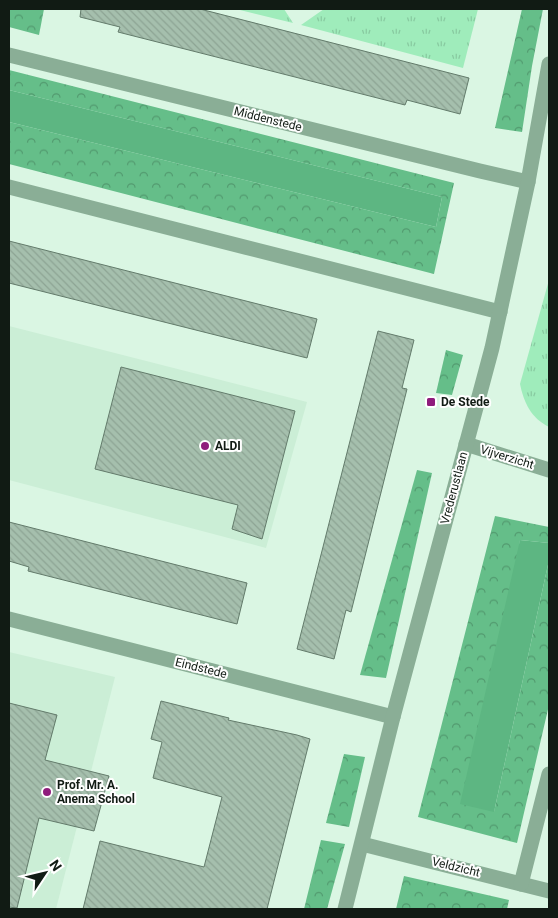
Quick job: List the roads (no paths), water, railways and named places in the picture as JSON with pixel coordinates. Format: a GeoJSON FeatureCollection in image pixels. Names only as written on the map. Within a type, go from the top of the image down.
{"type":"FeatureCollection","features":[{"type":"Feature","properties":{"kind":"street","name":"Middenstede"},"geometry":{"type":"LineString","coordinates":[[9,54],[528,182]]}},
{"type":"Feature","properties":{"kind":"street","name":"Vrederustlaan"},"geometry":{"type":"LineString","coordinates":[[345,909],[393,717],[500,312],[528,182],[549,64]]}},
{"type":"Feature","properties":{"kind":"street"},"geometry":{"type":"LineString","coordinates":[[9,187],[500,312]]}},
{"type":"Feature","properties":{"kind":"street","name":"Vijverzicht"},"geometry":{"type":"LineString","coordinates":[[466,444],[549,470]]}},
{"type":"Feature","properties":{"kind":"street","name":"Eindstede"},"geometry":{"type":"LineString","coordinates":[[9,619],[393,717]]}},
{"type":"Feature","properties":{"kind":"street"},"geometry":{"type":"LineString","coordinates":[[521,884],[549,774]]}},
{"type":"Feature","properties":{"kind":"street","name":"Veldzicht"},"geometry":{"type":"LineString","coordinates":[[362,844],[549,891]]}},
{"type":"Feature","properties":{"kind":"place","name":"De Stede"},"geometry":{"type":"Point","coordinates":[431,402]}},
{"type":"Feature","properties":{"kind":"place","name":"ALDI"},"geometry":{"type":"Point","coordinates":[205,446]}},
{"type":"Feature","properties":{"kind":"place","name":"Prof. Mr. A. Anema School"},"geometry":{"type":"Point","coordinates":[47,792]}}]}
